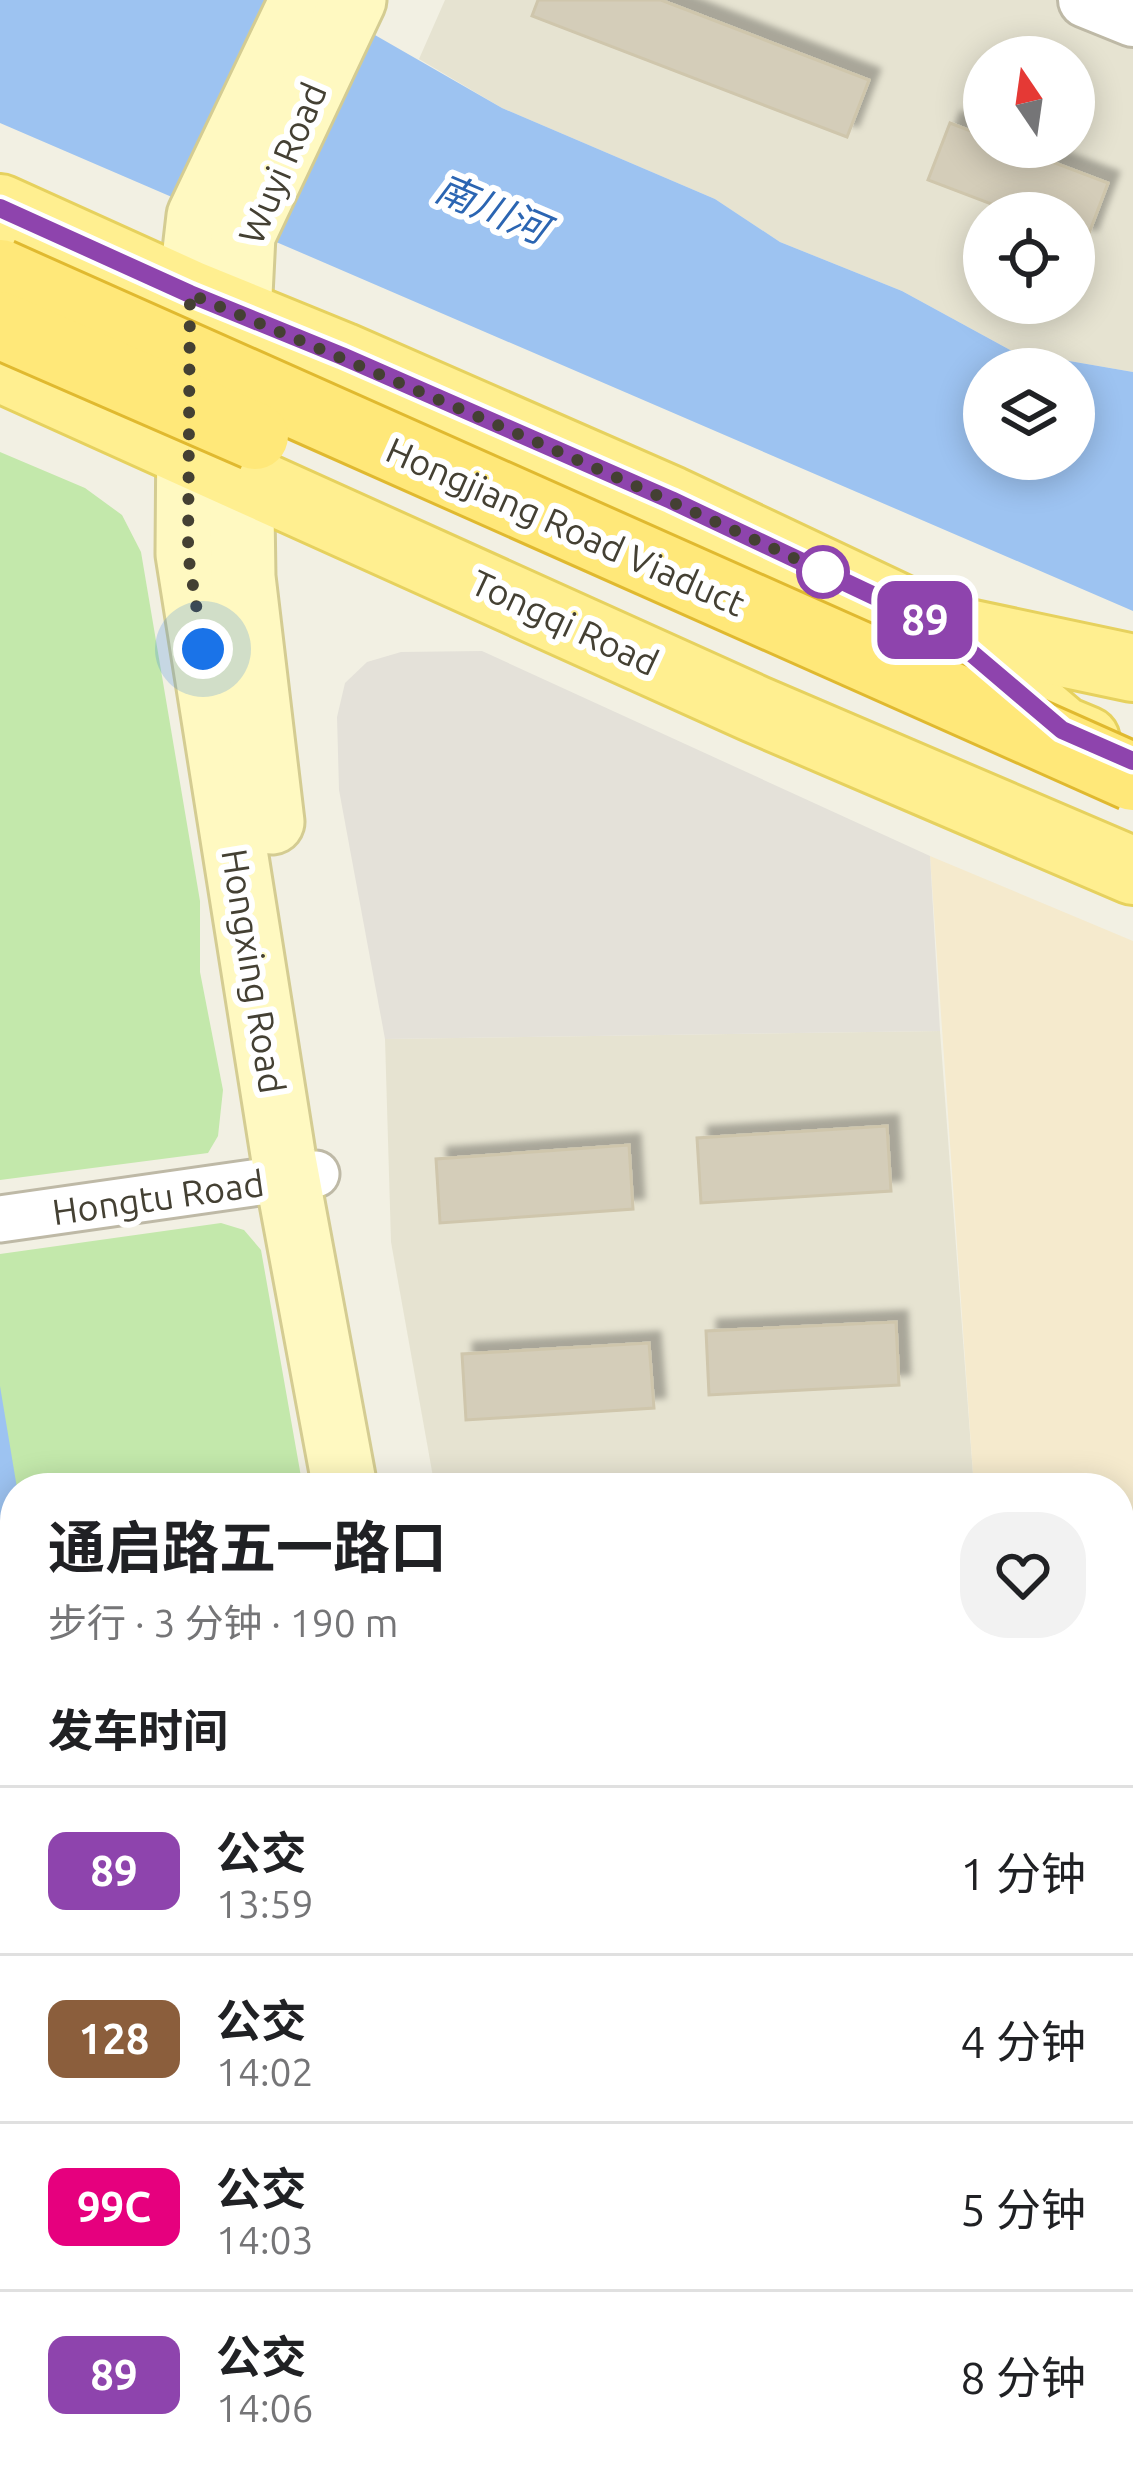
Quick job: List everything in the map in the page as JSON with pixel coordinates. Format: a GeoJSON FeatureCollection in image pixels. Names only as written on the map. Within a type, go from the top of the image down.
{"type":"FeatureCollection","features":[{"type":"Feature","properties":{"kind":"highway","name":"Hongjiang Road Viaduct"},"geometry":{"type":"LineString","coordinates":[[0,273],[1133,777]]}},
{"type":"Feature","properties":{"kind":"highway","name":"Hongjiang Road Viaduct"},"geometry":{"type":"LineString","coordinates":[[0,325],[585,576],[1133,825]]}},
{"type":"Feature","properties":{"kind":"main road","name":"Wuyi Road"},"geometry":{"type":"LineString","coordinates":[[214,464],[214,304],[221,226],[302,0]]}},
{"type":"Feature","properties":{"kind":"main road","name":"Wuyi Road"},"geometry":{"type":"LineString","coordinates":[[221,226],[354,0]]}},
{"type":"Feature","properties":{"kind":"main road"},"geometry":{"type":"LineString","coordinates":[[0,208],[671,500],[942,628],[1133,668]]}},
{"type":"Feature","properties":{"kind":"main road","name":"Tongqi Road"},"geometry":{"type":"LineString","coordinates":[[0,368],[755,709],[1133,871]]}},
{"type":"Feature","properties":{"kind":"main road","name":"Hongxing Road"},"geometry":{"type":"LineString","coordinates":[[214,464],[188,554],[302,1176],[343,1473]]}},
{"type":"Feature","properties":{"kind":"main road"},"geometry":{"type":"LineString","coordinates":[[942,628],[1062,730],[1133,760]]}},
{"type":"Feature","properties":{"kind":"main road","name":"Hongxing Road"},"geometry":{"type":"LineString","coordinates":[[302,1176],[371,1473]]}},
{"type":"Feature","properties":{"kind":"street"},"geometry":{"type":"LineString","coordinates":[[1086,0],[1133,19]]}},
{"type":"Feature","properties":{"kind":"street","name":"Hongtu Road"},"geometry":{"type":"LineString","coordinates":[[0,1220],[302,1176]]}},
{"type":"Feature","properties":{"kind":"shaded area"},"geometry":{"type":"Polygon","coordinates":[[[445,0],[1133,0],[1133,372],[1095,365],[1095,348],[1006,348],[902,291],[780,242],[715,199],[502,108],[419,59],[445,0]]]}},
{"type":"Feature","properties":{"kind":"shaded area"},"geometry":{"type":"Polygon","coordinates":[[[482,651],[930,856],[940,1031],[385,1039],[339,790],[337,717],[345,683],[367,662],[401,652],[482,651]]]}},
{"type":"Feature","properties":{"kind":"shaded area"},"geometry":{"type":"Polygon","coordinates":[[[930,856],[1133,941],[1133,1473],[973,1473],[930,856]]]}},
{"type":"Feature","properties":{"kind":"shaded area"},"geometry":{"type":"Polygon","coordinates":[[[940,1031],[973,1473],[432,1473],[391,1242],[385,1039],[940,1031]]]}},
{"type":"Feature","properties":{"kind":"green space"},"geometry":{"type":"Polygon","coordinates":[[[0,452],[85,488],[122,515],[141,552],[200,901],[200,972],[223,1090],[218,1136],[208,1153],[0,1180],[0,452]]]}},
{"type":"Feature","properties":{"kind":"green space"},"geometry":{"type":"Polygon","coordinates":[[[221,1223],[244,1230],[261,1250],[300,1473],[0,1473],[0,1254],[221,1223]]]}},
{"type":"Feature","properties":{"kind":"water","name":"南川河"},"geometry":{"type":"Polygon","coordinates":[[[0,0],[314,0],[502,108],[715,199],[780,242],[902,291],[1006,348],[963,348],[963,480],[1095,480],[1095,365],[1133,372],[1133,611],[0,123],[0,0]]]}},
{"type":"Feature","properties":{"kind":"water"},"geometry":{"type":"Polygon","coordinates":[[[0,1386],[14,1473],[0,1473],[0,1386]]]}},
{"type":"Feature","properties":{"kind":"building"},"geometry":{"type":"Polygon","coordinates":[[[538,0],[661,0],[869,80],[847,137],[532,16],[538,0]]]}},
{"type":"Feature","properties":{"kind":"building"},"geometry":{"type":"Polygon","coordinates":[[[950,123],[963,128],[963,168],[1068,168],[1108,183],[1095,217],[1095,192],[963,193],[928,180],[950,123]]]}},
{"type":"Feature","properties":{"kind":"building"},"geometry":{"type":"Polygon","coordinates":[[[887,1126],[891,1191],[701,1203],[697,1138],[887,1126]]]}},
{"type":"Feature","properties":{"kind":"building"},"geometry":{"type":"Polygon","coordinates":[[[629,1145],[633,1209],[440,1223],[436,1159],[629,1145]]]}},
{"type":"Feature","properties":{"kind":"building"},"geometry":{"type":"Polygon","coordinates":[[[896,1322],[899,1385],[709,1395],[706,1331],[896,1322]]]}},
{"type":"Feature","properties":{"kind":"building"},"geometry":{"type":"Polygon","coordinates":[[[649,1343],[654,1408],[466,1420],[462,1354],[649,1343]]]}},
{"type":"Feature","properties":{"kind":"bus line","name":"89"},"geometry":{"type":"LineString","coordinates":[[0,208],[671,500],[942,628],[1062,730],[1133,761]]}},
{"type":"Feature","properties":{"kind":"route"},"geometry":{"type":"LineString","coordinates":[[203,649],[188,554],[190,294],[671,500],[823,572]]}}]}
